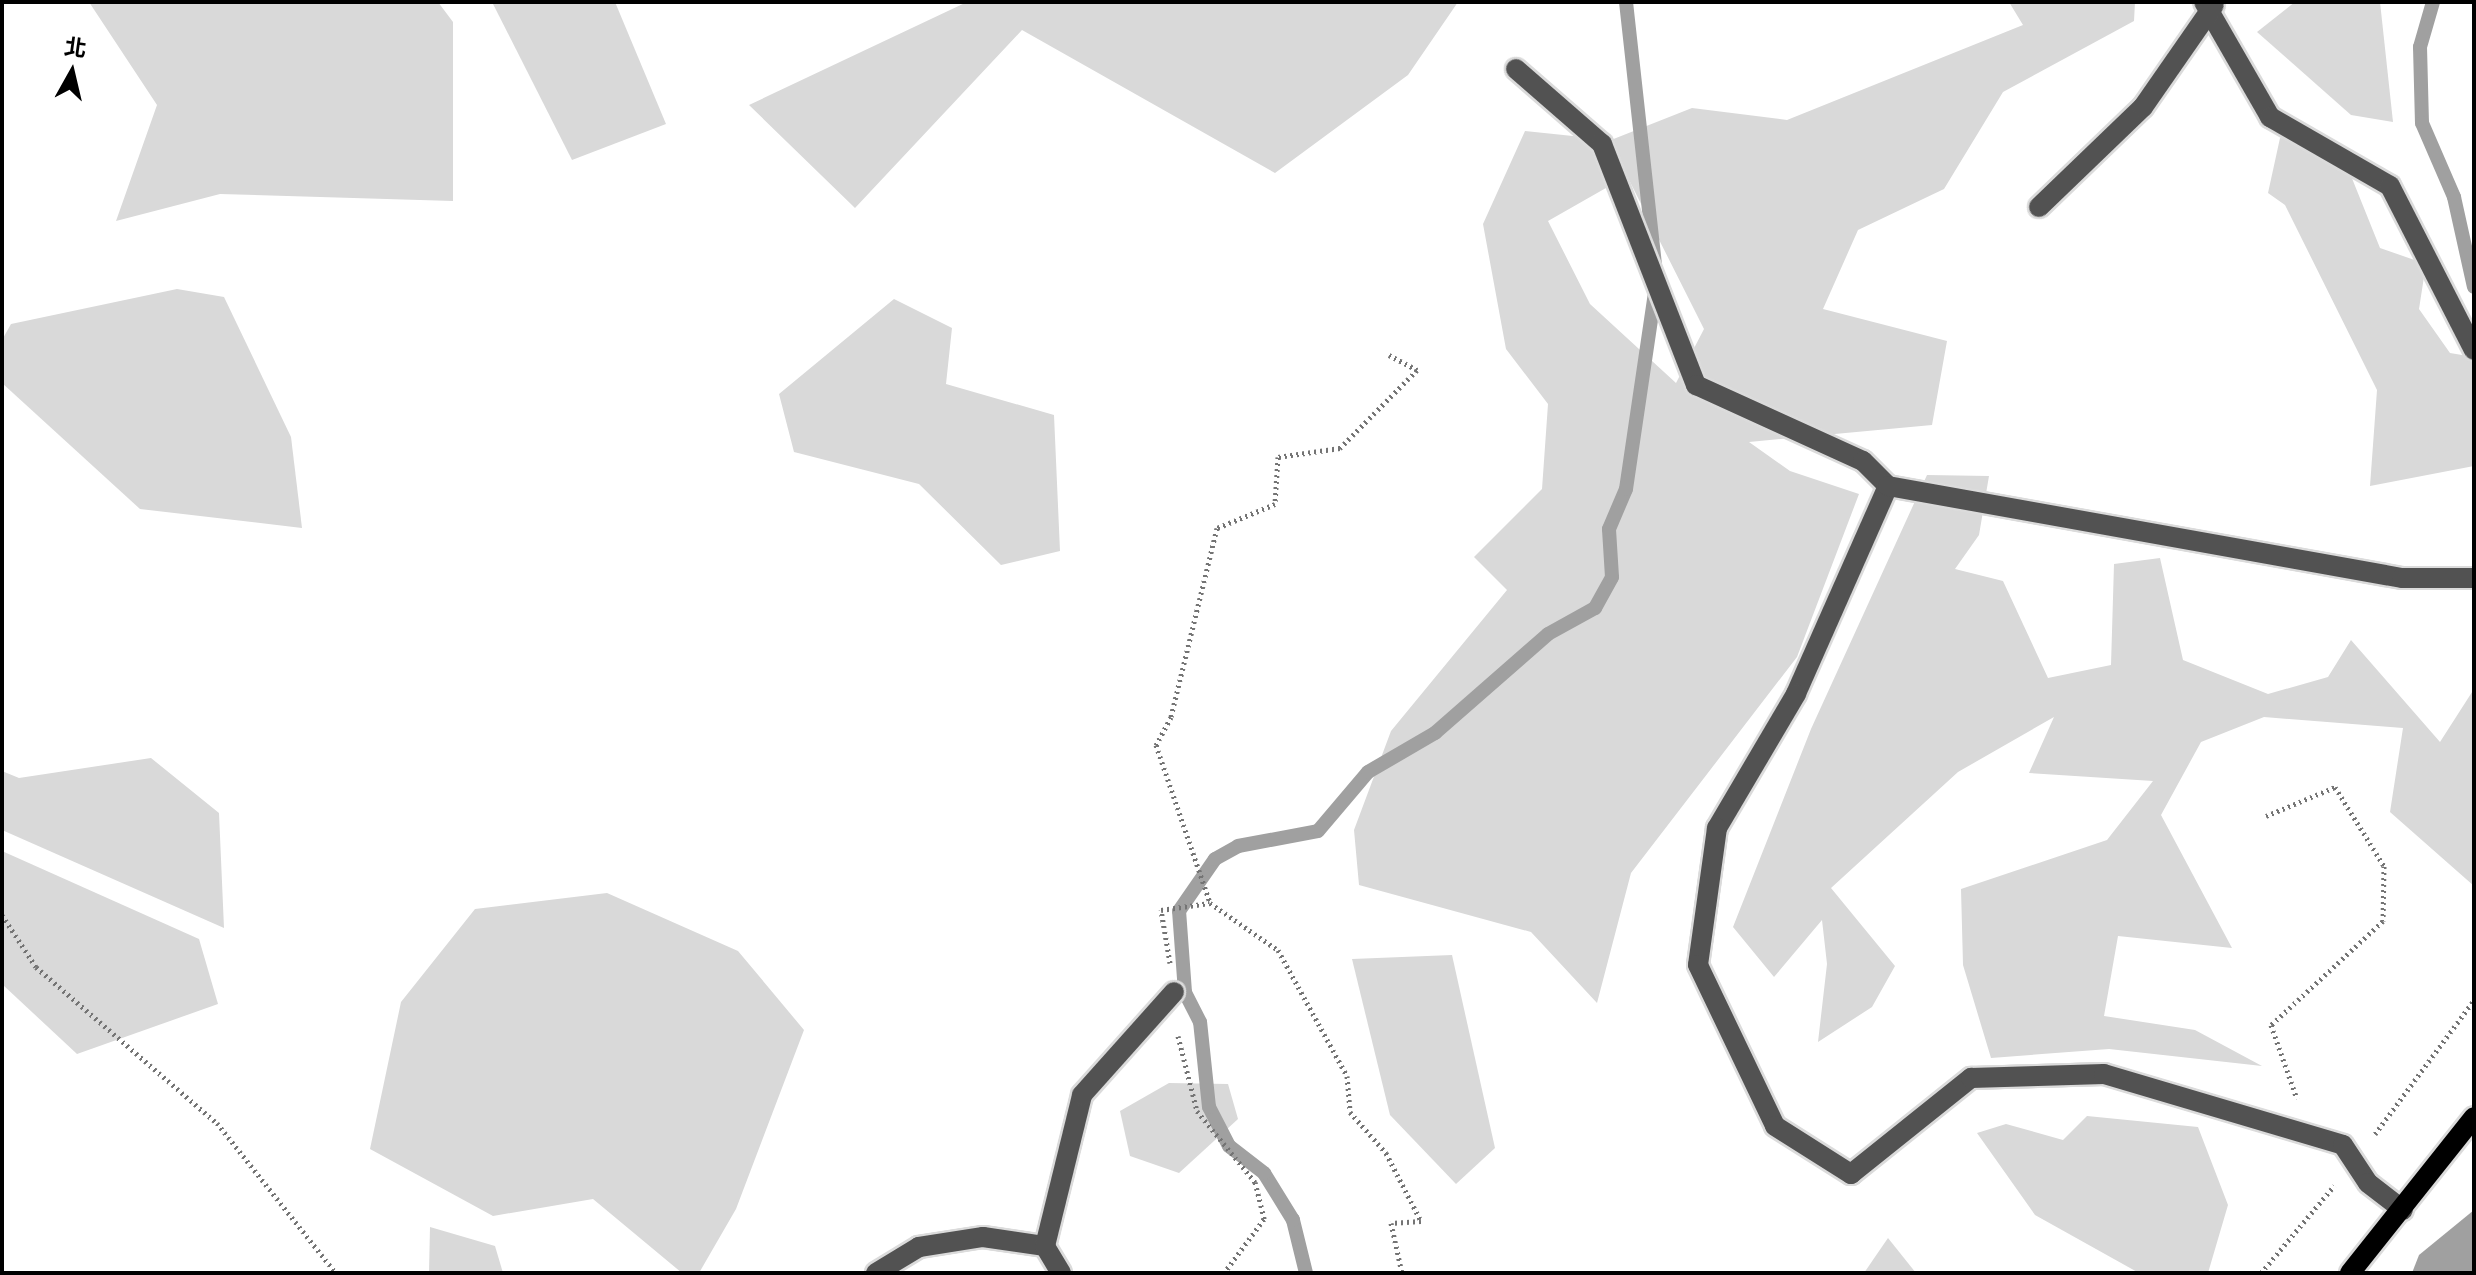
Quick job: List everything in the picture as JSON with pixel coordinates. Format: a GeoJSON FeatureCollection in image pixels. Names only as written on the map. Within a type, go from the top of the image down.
{"type":"FeatureCollection","features":[{"type":"Feature","properties":{"kind":"main road"},"geometry":{"type":"LineString","coordinates":[[2350,1273],[2474,1117]]}},
{"type":"Feature","properties":{"kind":"lane"},"geometry":{"type":"LineString","coordinates":[[2039,207],[2143,107],[2209,7],[2270,117],[2390,186],[2474,350]]}},
{"type":"Feature","properties":{"kind":"lane"},"geometry":{"type":"LineString","coordinates":[[1516,69],[1602,144],[1696,385],[1863,461],[1888,486],[2402,578],[2474,578]]}},
{"type":"Feature","properties":{"kind":"lane"},"geometry":{"type":"LineString","coordinates":[[1888,486],[1796,694],[1717,828],[1698,965],[1775,1126],[1851,1174],[1971,1078],[2104,1074],[2343,1145],[2368,1183],[2403,1210]]}},
{"type":"Feature","properties":{"kind":"lane"},"geometry":{"type":"LineString","coordinates":[[1061,1273],[1045,1246],[1082,1095],[1174,992]]}},
{"type":"Feature","properties":{"kind":"lane"},"geometry":{"type":"LineString","coordinates":[[876,1273],[919,1247],[983,1237],[1045,1246]]}},
{"type":"Feature","properties":{"kind":"path"},"geometry":{"type":"LineString","coordinates":[[1389,355],[1417,370],[1340,448],[1278,457],[1275,504],[1217,528],[1171,717],[1156,745],[1210,903],[1278,950],[1347,1076],[1350,1112],[1386,1153],[1421,1221],[1391,1223],[1402,1273]]}},
{"type":"Feature","properties":{"kind":"path"},"geometry":{"type":"LineString","coordinates":[[2266,816],[2335,787],[2384,866],[2383,921],[2271,1025],[2309,1134]]}},
{"type":"Feature","properties":{"kind":"path"},"geometry":{"type":"LineString","coordinates":[[1210,903],[1161,910],[1197,1111],[1255,1182],[1264,1219],[1224,1273]]}},
{"type":"Feature","properties":{"kind":"path"},"geometry":{"type":"LineString","coordinates":[[2,915],[36,967],[217,1123],[336,1273]]}},
{"type":"Feature","properties":{"kind":"shaded area"},"geometry":{"type":"Polygon","coordinates":[[[89,2],[438,2],[453,22],[453,201],[220,194],[116,221],[157,105],[89,2]]]}},
{"type":"Feature","properties":{"kind":"shaded area"},"geometry":{"type":"Polygon","coordinates":[[[492,2],[615,2],[666,124],[572,160],[492,2]]]}},
{"type":"Feature","properties":{"kind":"shaded area"},"geometry":{"type":"Polygon","coordinates":[[[967,2],[1458,2],[1408,75],[1275,173],[1022,30],[855,208],[749,105],[967,2]]]}},
{"type":"Feature","properties":{"kind":"shaded area"},"geometry":{"type":"Polygon","coordinates":[[[2009,2],[2135,2],[2134,21],[2003,92],[1944,189],[1858,230],[1823,309],[1947,341],[1932,425],[1749,442],[1790,471],[1859,494],[1797,657],[1631,873],[1597,1003],[1531,932],[1359,885],[1354,830],[1391,731],[1507,590],[1474,557],[1542,489],[1548,404],[1506,349],[1483,224],[1525,131],[1611,140],[1692,108],[1787,120],[2023,25],[2009,2]],[[1627,176],[1548,221],[1590,304],[1676,383],[1704,329],[1627,176]]]}},
{"type":"Feature","properties":{"kind":"shaded area"},"geometry":{"type":"Polygon","coordinates":[[[2295,2],[2380,2],[2393,122],[2351,115],[2257,32],[2295,2]]]}},
{"type":"Feature","properties":{"kind":"shaded area"},"geometry":{"type":"Polygon","coordinates":[[[2280,138],[2339,146],[2380,248],[2426,264],[2419,309],[2450,353],[2474,357],[2474,466],[2370,486],[2377,390],[2285,205],[2268,193],[2280,138]]]}},
{"type":"Feature","properties":{"kind":"shaded area"},"geometry":{"type":"Polygon","coordinates":[[[177,289],[224,297],[291,437],[302,528],[140,509],[2,383],[2,340],[11,324],[177,289]]]}},
{"type":"Feature","properties":{"kind":"shaded area"},"geometry":{"type":"Polygon","coordinates":[[[894,299],[952,328],[946,384],[1054,415],[1060,551],[1001,565],[919,484],[794,452],[779,394],[894,299]]]}},
{"type":"Feature","properties":{"kind":"shaded area"},"geometry":{"type":"Polygon","coordinates":[[[1927,475],[1989,476],[1979,535],[1955,569],[2003,581],[2048,678],[2111,665],[2114,564],[2160,558],[2183,660],[2268,694],[2328,677],[2351,640],[2440,742],[2474,689],[2474,886],[2390,812],[2403,728],[2264,717],[2201,742],[2161,815],[2232,948],[2118,936],[2104,1016],[2195,1030],[2262,1066],[2109,1049],[1991,1058],[1963,965],[1961,889],[2107,840],[2153,781],[2029,773],[2054,717],[1958,772],[1831,888],[1895,966],[1872,1007],[1818,1042],[1827,964],[1822,920],[1774,977],[1733,927],[1811,729],[1927,475]]]}},
{"type":"Feature","properties":{"kind":"shaded area"},"geometry":{"type":"Polygon","coordinates":[[[151,758],[219,813],[224,928],[2,830],[2,771],[19,778],[151,758]]]}},
{"type":"Feature","properties":{"kind":"shaded area"},"geometry":{"type":"Polygon","coordinates":[[[2,851],[199,939],[218,1004],[77,1054],[3,985],[2,851]]]}},
{"type":"Feature","properties":{"kind":"shaded area"},"geometry":{"type":"Polygon","coordinates":[[[607,893],[738,951],[804,1030],[736,1209],[699,1273],[682,1273],[593,1199],[493,1216],[370,1149],[401,1002],[475,909],[607,893]]]}},
{"type":"Feature","properties":{"kind":"shaded area"},"geometry":{"type":"Polygon","coordinates":[[[1452,955],[1495,1148],[1456,1184],[1390,1115],[1352,959],[1452,955]]]}},
{"type":"Feature","properties":{"kind":"shaded area"},"geometry":{"type":"Polygon","coordinates":[[[1169,1083],[1228,1084],[1238,1119],[1179,1173],[1130,1156],[1120,1111],[1169,1083]]]}},
{"type":"Feature","properties":{"kind":"shaded area"},"geometry":{"type":"Polygon","coordinates":[[[2087,1116],[2198,1127],[2228,1205],[2208,1273],[2139,1273],[2035,1215],[1977,1133],[2006,1124],[2063,1140],[2087,1116]]]}},
{"type":"Feature","properties":{"kind":"shaded area"},"geometry":{"type":"Polygon","coordinates":[[[2474,1210],[2474,1273],[2412,1273],[2419,1255],[2474,1210]]]}},
{"type":"Feature","properties":{"kind":"shaded area"},"geometry":{"type":"Polygon","coordinates":[[[430,1227],[495,1246],[503,1273],[429,1273],[430,1227]]]}},
{"type":"Feature","properties":{"kind":"shaded area"},"geometry":{"type":"Polygon","coordinates":[[[1888,1238],[1916,1273],[1864,1273],[1888,1238]]]}},
{"type":"Feature","properties":{"kind":"waterway"},"geometry":{"type":"LineString","coordinates":[[1626,2],[1655,264]]}},
{"type":"Feature","properties":{"kind":"waterway"},"geometry":{"type":"LineString","coordinates":[[2433,2],[2420,47],[2422,123],[2454,197],[2474,287]]}},
{"type":"Feature","properties":{"kind":"waterway"},"geometry":{"type":"LineString","coordinates":[[1306,1273],[1293,1220],[1264,1173],[1229,1146],[1209,1107],[1200,1022],[1185,992],[1179,911],[1215,859],[1238,846],[1318,831],[1368,772],[1435,733],[1548,634],[1595,608],[1612,577],[1609,529],[1626,489],[1656,285]]}}]}
